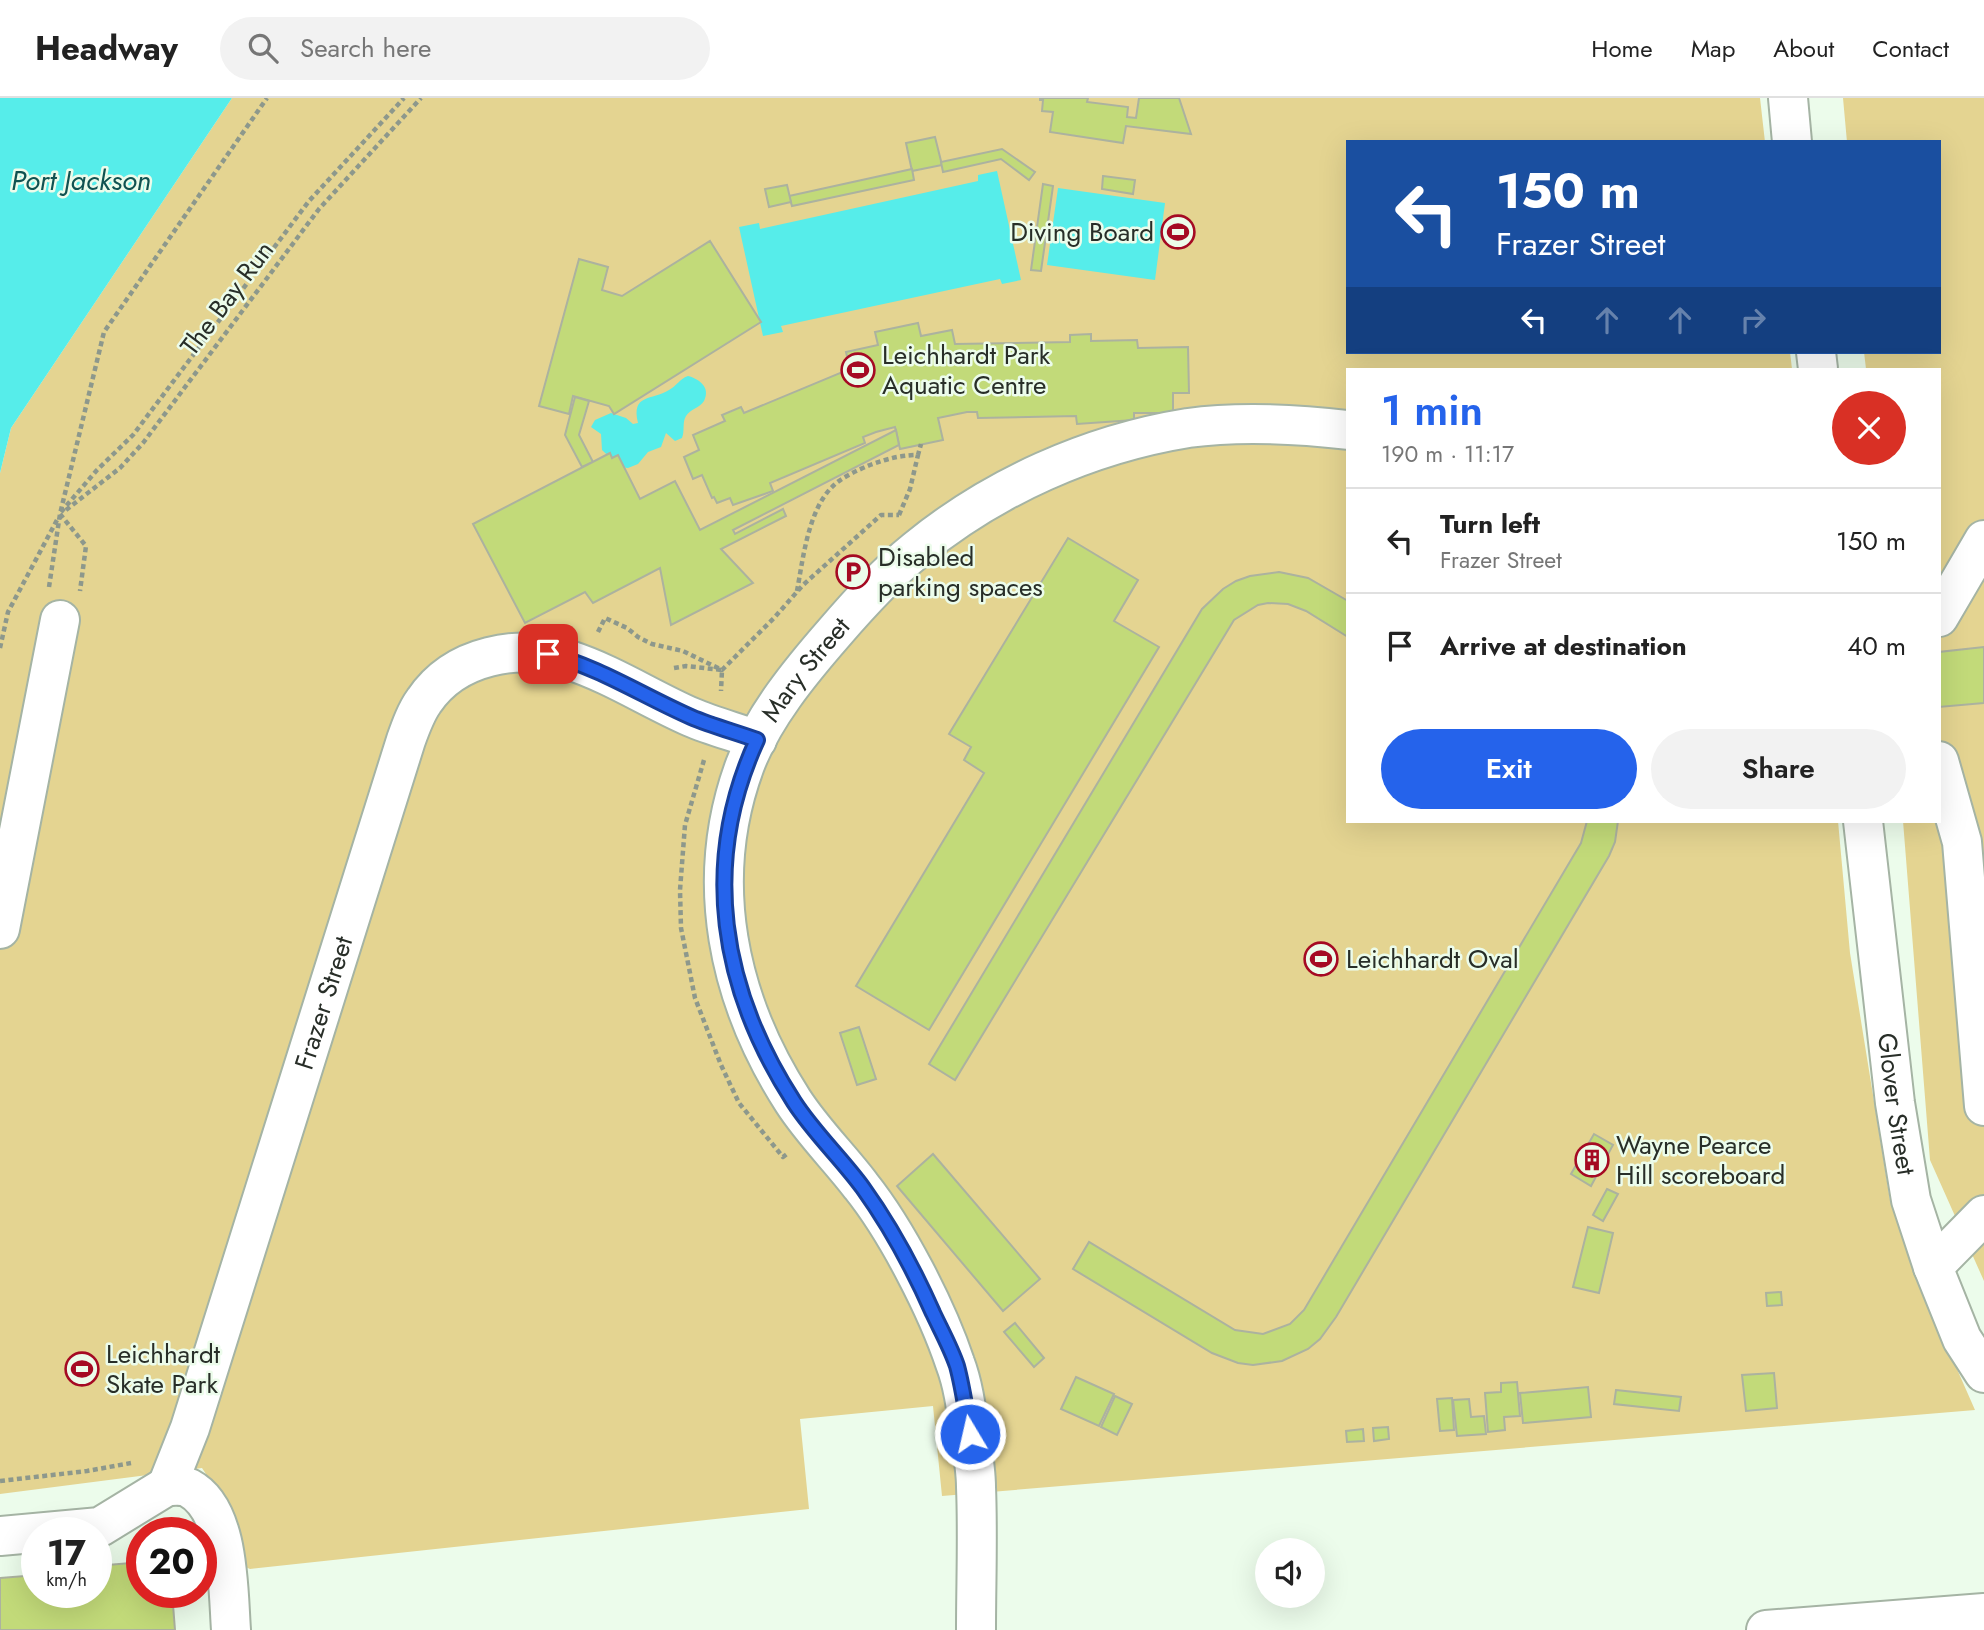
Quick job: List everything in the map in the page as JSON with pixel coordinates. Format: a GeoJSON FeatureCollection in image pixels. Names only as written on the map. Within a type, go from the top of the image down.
{"type":"FeatureCollection","features":[{"type":"Feature","properties":{"kind":"street"},"geometry":{"type":"LineString","coordinates":[[1788,98],[1793,140]]}},
{"type":"Feature","properties":{"kind":"street","name":"Mary Street"},"geometry":{"type":"LineString","coordinates":[[976,1630],[976,1483],[966,1410],[956,1366],[920,1285],[891,1230],[863,1187],[795,1104],[748,1017],[737,984],[724,919],[723,880],[734,802],[745,765],[757,740],[791,687],[864,598],[900,562],[936,533],[993,495],[1099,449],[1191,428],[1252,425],[1346,430]]}},
{"type":"Feature","properties":{"kind":"street"},"geometry":{"type":"LineString","coordinates":[[1941,614],[1984,540]]}},
{"type":"Feature","properties":{"kind":"street"},"geometry":{"type":"LineString","coordinates":[[0,929],[60,620]]}},
{"type":"Feature","properties":{"kind":"street","name":"Frazer Street"},"geometry":{"type":"LineString","coordinates":[[167,1486],[190,1428],[406,740],[424,701],[436,686],[454,672],[477,660],[501,654],[548,654],[601,673],[693,718],[757,740]]}},
{"type":"Feature","properties":{"kind":"street"},"geometry":{"type":"LineString","coordinates":[[1941,768],[1962,842],[1984,1106]]}},
{"type":"Feature","properties":{"kind":"street","name":"Glover Street"},"geometry":{"type":"LineString","coordinates":[[1863,823],[1897,1115],[1911,1200],[1933,1267],[1962,1339],[1984,1373]]}},
{"type":"Feature","properties":{"kind":"street"},"geometry":{"type":"LineString","coordinates":[[1933,1267],[1984,1215]]}},
{"type":"Feature","properties":{"kind":"street"},"geometry":{"type":"LineString","coordinates":[[0,1536],[100,1527],[167,1486],[187,1486],[203,1499],[218,1526],[226,1560],[231,1630]]}},
{"type":"Feature","properties":{"kind":"street"},"geometry":{"type":"LineString","coordinates":[[1766,1630],[1984,1613]]}},
{"type":"Feature","properties":{"kind":"path"},"geometry":{"type":"LineString","coordinates":[[60,514],[86,546],[78,599],[60,620],[48,592],[60,514],[104,332],[267,98]]}},
{"type":"Feature","properties":{"kind":"path","name":"The Bay Run"},"geometry":{"type":"LineString","coordinates":[[0,648],[8,612],[60,514],[97,470],[133,435],[309,201],[404,98]]}},
{"type":"Feature","properties":{"kind":"path","name":"The Bay Run"},"geometry":{"type":"LineString","coordinates":[[60,514],[120,468],[143,443],[318,209],[421,98]]}},
{"type":"Feature","properties":{"kind":"path"},"geometry":{"type":"LineString","coordinates":[[910,489],[921,444]]}},
{"type":"Feature","properties":{"kind":"path"},"geometry":{"type":"LineString","coordinates":[[797,592],[808,534],[819,507],[832,486],[862,468],[900,455],[918,455]]}},
{"type":"Feature","properties":{"kind":"path"},"geometry":{"type":"LineString","coordinates":[[721,699],[722,670],[797,592],[881,515],[899,515]]}},
{"type":"Feature","properties":{"kind":"path"},"geometry":{"type":"LineString","coordinates":[[595,641],[605,618],[652,644],[682,651],[722,670]]}},
{"type":"Feature","properties":{"kind":"shaded area"},"geometry":{"type":"Polygon","coordinates":[[[232,98],[1760,98],[1765,140],[1346,140],[1346,354],[1790,354],[1792,368],[1346,368],[1346,823],[1838,823],[1850,953],[1890,1200],[1923,1292],[1975,1410],[942,1496],[933,1406],[800,1419],[809,1509],[250,1569],[239,1564],[214,1486],[202,1468],[0,1494],[0,473],[11,428],[232,98]]]}},
{"type":"Feature","properties":{"kind":"shaded area"},"geometry":{"type":"Polygon","coordinates":[[[1843,98],[1984,98],[1984,1281],[1930,1160],[1903,823],[1941,823],[1941,368],[1866,368],[1864,354],[1941,354],[1941,140],[1847,140],[1843,98]]]}},
{"type":"Feature","properties":{"kind":"water","name":"Port Jackson"},"geometry":{"type":"Polygon","coordinates":[[[0,98],[232,98],[11,428],[0,473],[0,98]]]}},
{"type":"Feature","properties":{"kind":"water"},"geometry":{"type":"Polygon","coordinates":[[[997,171],[1021,280],[1002,284],[1000,279],[781,326],[783,332],[763,336],[739,227],[759,223],[760,229],[978,181],[978,175],[997,171]]]}},
{"type":"Feature","properties":{"kind":"water"},"geometry":{"type":"Polygon","coordinates":[[[1058,188],[1165,203],[1155,280],[1047,265],[1058,188]]]}},
{"type":"Feature","properties":{"kind":"water"},"geometry":{"type":"Polygon","coordinates":[[[688,376],[703,384],[706,396],[702,403],[686,416],[682,438],[675,441],[666,433],[661,447],[648,452],[638,464],[628,468],[620,467],[602,450],[601,434],[591,427],[595,420],[611,413],[626,418],[633,424],[638,423],[640,402],[669,390],[688,376]]]}},
{"type":"Feature","properties":{"kind":"building"},"geometry":{"type":"Polygon","coordinates":[[[1040,98],[1088,98],[1087,102],[1128,107],[1127,117],[1136,118],[1139,98],[1179,98],[1191,134],[1126,126],[1123,143],[1050,132],[1053,112],[1042,111],[1043,100],[1040,98]]]}},
{"type":"Feature","properties":{"kind":"building"},"geometry":{"type":"Polygon","coordinates":[[[935,137],[942,165],[912,171],[906,143],[935,137]]]}},
{"type":"Feature","properties":{"kind":"building"},"geometry":{"type":"Polygon","coordinates":[[[1002,149],[1035,172],[1029,180],[1001,159],[943,172],[941,162],[1002,149]]]}},
{"type":"Feature","properties":{"kind":"building"},"geometry":{"type":"Polygon","coordinates":[[[912,169],[914,180],[792,206],[789,196],[912,169]]]}},
{"type":"Feature","properties":{"kind":"building"},"geometry":{"type":"Polygon","coordinates":[[[1103,176],[1135,180],[1133,194],[1102,189],[1103,176]]]}},
{"type":"Feature","properties":{"kind":"building"},"geometry":{"type":"Polygon","coordinates":[[[1043,184],[1053,186],[1041,271],[1031,270],[1043,184]]]}},
{"type":"Feature","properties":{"kind":"building"},"geometry":{"type":"Polygon","coordinates":[[[787,185],[791,202],[769,207],[765,189],[787,185]]]}},
{"type":"Feature","properties":{"kind":"building"},"geometry":{"type":"Polygon","coordinates":[[[710,241],[761,322],[614,414],[609,406],[573,396],[569,414],[539,406],[579,259],[608,267],[602,290],[622,296],[710,241]]]}},
{"type":"Feature","properties":{"kind":"building"},"geometry":{"type":"Polygon","coordinates":[[[918,323],[921,336],[952,330],[955,344],[1070,342],[1070,335],[1091,334],[1091,341],[1137,340],[1138,348],[1188,347],[1189,393],[1173,393],[1173,413],[1134,413],[1134,420],[1077,424],[1076,416],[978,418],[977,412],[967,412],[938,418],[943,440],[900,449],[895,427],[863,437],[865,443],[770,483],[773,491],[733,505],[730,498],[717,503],[702,475],[693,479],[684,457],[699,450],[693,435],[725,421],[722,415],[741,407],[744,413],[850,369],[846,352],[878,345],[875,332],[918,323]]]}},
{"type":"Feature","properties":{"kind":"building"},"geometry":{"type":"Polygon","coordinates":[[[575,397],[589,401],[579,435],[593,462],[582,467],[565,435],[575,397]]]}},
{"type":"Feature","properties":{"kind":"building"},"geometry":{"type":"Polygon","coordinates":[[[896,430],[899,445],[733,530],[735,534],[783,509],[786,516],[721,549],[753,583],[671,625],[660,568],[593,603],[585,592],[525,623],[473,524],[610,453],[612,458],[618,455],[640,499],[675,481],[700,530],[896,430]]]}},
{"type":"Feature","properties":{"kind":"building"},"geometry":{"type":"Polygon","coordinates":[[[1068,538],[1138,580],[1114,621],[1159,647],[929,1030],[856,986],[984,773],[964,760],[971,747],[949,734],[1068,538]]]}},
{"type":"Feature","properties":{"kind":"building"},"geometry":{"type":"Polygon","coordinates":[[[1279,572],[1308,578],[1346,600],[1346,636],[1306,611],[1288,604],[1258,605],[1234,620],[955,1080],[929,1064],[1202,609],[1223,589],[1250,576],[1279,572]]]}},
{"type":"Feature","properties":{"kind":"building"},"geometry":{"type":"Polygon","coordinates":[[[1984,647],[1984,703],[1941,707],[1941,652],[1984,647]]]}},
{"type":"Feature","properties":{"kind":"building"},"geometry":{"type":"Polygon","coordinates":[[[1586,823],[1618,823],[1615,842],[1609,856],[1336,1317],[1320,1339],[1308,1349],[1282,1361],[1253,1365],[1238,1363],[1212,1353],[1073,1269],[1089,1242],[1235,1330],[1263,1334],[1290,1324],[1304,1310],[1581,843],[1586,823]]]}},
{"type":"Feature","properties":{"kind":"building"},"geometry":{"type":"Polygon","coordinates":[[[859,1027],[876,1079],[857,1085],[840,1033],[859,1027]]]}},
{"type":"Feature","properties":{"kind":"building","name":"Wayne Pearce Hill scoreboard"},"geometry":{"type":"Polygon","coordinates":[[[1594,1134],[1613,1145],[1591,1186],[1571,1174],[1594,1134]]]}},
{"type":"Feature","properties":{"kind":"building"},"geometry":{"type":"Polygon","coordinates":[[[933,1154],[1040,1279],[1003,1311],[897,1186],[933,1154]]]}},
{"type":"Feature","properties":{"kind":"building"},"geometry":{"type":"Polygon","coordinates":[[[1607,1189],[1618,1194],[1603,1221],[1593,1215],[1607,1189]]]}},
{"type":"Feature","properties":{"kind":"building"},"geometry":{"type":"Polygon","coordinates":[[[1588,1227],[1613,1233],[1599,1293],[1573,1287],[1588,1227]]]}},
{"type":"Feature","properties":{"kind":"building"},"geometry":{"type":"Polygon","coordinates":[[[1781,1292],[1782,1305],[1767,1306],[1766,1293],[1781,1292]]]}},
{"type":"Feature","properties":{"kind":"building"},"geometry":{"type":"Polygon","coordinates":[[[1015,1323],[1044,1358],[1034,1367],[1004,1332],[1015,1323]]]}},
{"type":"Feature","properties":{"kind":"building"},"geometry":{"type":"Polygon","coordinates":[[[1774,1373],[1777,1408],[1746,1411],[1742,1375],[1774,1373]]]}},
{"type":"Feature","properties":{"kind":"building"},"geometry":{"type":"Polygon","coordinates":[[[1076,1377],[1114,1394],[1099,1426],[1061,1409],[1076,1377]]]}},
{"type":"Feature","properties":{"kind":"building"},"geometry":{"type":"Polygon","coordinates":[[[1517,1382],[1520,1416],[1504,1417],[1505,1430],[1488,1432],[1485,1393],[1501,1392],[1501,1383],[1517,1382]]]}},
{"type":"Feature","properties":{"kind":"building"},"geometry":{"type":"Polygon","coordinates":[[[1588,1387],[1591,1417],[1523,1423],[1520,1393],[1588,1387]]]}},
{"type":"Feature","properties":{"kind":"building"},"geometry":{"type":"Polygon","coordinates":[[[1616,1390],[1681,1397],[1679,1411],[1614,1404],[1616,1390]]]}},
{"type":"Feature","properties":{"kind":"building"},"geometry":{"type":"Polygon","coordinates":[[[1115,1396],[1132,1404],[1117,1435],[1101,1427],[1115,1396]]]}},
{"type":"Feature","properties":{"kind":"building"},"geometry":{"type":"Polygon","coordinates":[[[1452,1398],[1454,1430],[1440,1431],[1437,1399],[1452,1398]]]}},
{"type":"Feature","properties":{"kind":"building"},"geometry":{"type":"Polygon","coordinates":[[[1469,1399],[1471,1417],[1484,1416],[1486,1434],[1457,1436],[1453,1400],[1469,1399]]]}},
{"type":"Feature","properties":{"kind":"building"},"geometry":{"type":"Polygon","coordinates":[[[1388,1427],[1389,1439],[1374,1441],[1373,1428],[1388,1427]]]}},
{"type":"Feature","properties":{"kind":"building"},"geometry":{"type":"Polygon","coordinates":[[[1363,1429],[1364,1441],[1347,1442],[1346,1431],[1363,1429]]]}},
{"type":"Feature","properties":{"kind":"building"},"geometry":{"type":"Polygon","coordinates":[[[126,1563],[126,1608],[173,1608],[175,1630],[0,1630],[0,1578],[21,1576],[21,1608],[112,1608],[112,1565],[126,1563]]]}},
{"type":"Feature","properties":{"kind":"place","name":"Diving Board"},"geometry":{"type":"Point","coordinates":[1178,232]}},
{"type":"Feature","properties":{"kind":"place","name":"Leichhardt Park Aquatic Centre"},"geometry":{"type":"Point","coordinates":[858,370]}},
{"type":"Feature","properties":{"kind":"place","name":"Disabled parking spaces"},"geometry":{"type":"Point","coordinates":[853,572]}},
{"type":"Feature","properties":{"kind":"place","name":"Leichhardt Oval"},"geometry":{"type":"Point","coordinates":[1321,959]}},
{"type":"Feature","properties":{"kind":"place","name":"Wayne Pearce Hill scoreboard"},"geometry":{"type":"Point","coordinates":[1592,1160]}},
{"type":"Feature","properties":{"kind":"place","name":"Leichhardt Skate Park"},"geometry":{"type":"Point","coordinates":[82,1369]}},
{"type":"Feature","properties":{"kind":"route"},"geometry":{"type":"LineString","coordinates":[[548,654],[601,673],[693,718],[757,740],[745,765],[734,802],[723,880],[724,919],[737,984],[748,1017],[769,1061],[795,1104],[828,1148],[863,1187],[891,1230],[920,1285],[956,1366],[970,1434]]}}]}
